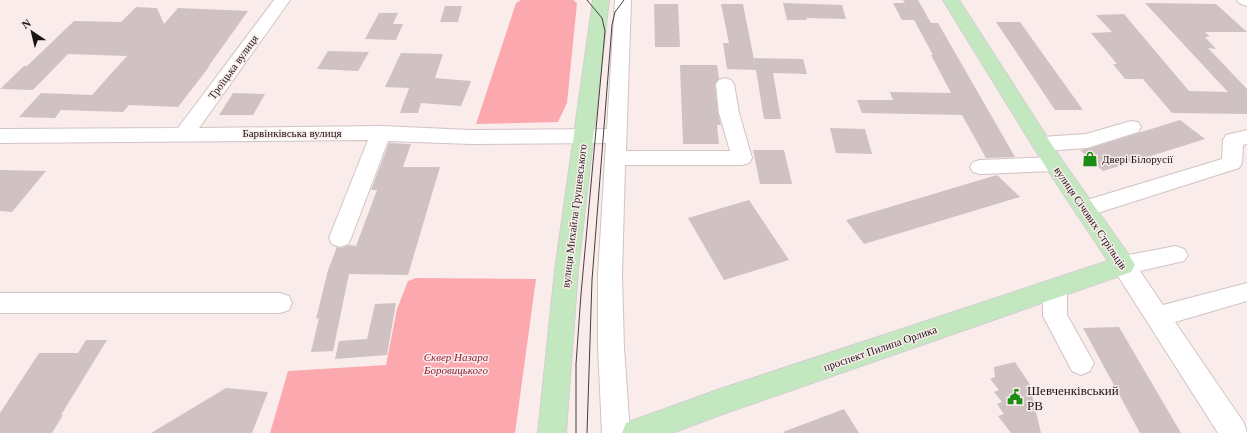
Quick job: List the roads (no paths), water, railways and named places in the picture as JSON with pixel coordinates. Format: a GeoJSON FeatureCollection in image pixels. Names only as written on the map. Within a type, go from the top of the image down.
{"type":"FeatureCollection","features":[{"type":"Feature","properties":{"kind":"main road","name":"вулиця Михайла Грушевського"},"geometry":{"type":"LineString","coordinates":[[552,433],[555,378],[601,0]]}},
{"type":"Feature","properties":{"kind":"main road","name":"вулиця Січових Стрільців"},"geometry":{"type":"LineString","coordinates":[[951,0],[1054,164],[1123,265]]}},
{"type":"Feature","properties":{"kind":"main road","name":"проспект Пилипа Орлика"},"geometry":{"type":"LineString","coordinates":[[636,433],[720,402],[1123,265]]}},
{"type":"Feature","properties":{"kind":"street","name":"Троїцька вулиця"},"geometry":{"type":"LineString","coordinates":[[185,133],[282,0]]}},
{"type":"Feature","properties":{"kind":"street"},"geometry":{"type":"LineString","coordinates":[[616,433],[611,348],[610,275],[623,0]]}},
{"type":"Feature","properties":{"kind":"street","name":"Барвінківська вулиця"},"geometry":{"type":"LineString","coordinates":[[0,136],[185,133],[381,133],[471,137],[584,136],[616,147],[742,158],[729,113],[725,84]]}},
{"type":"Feature","properties":{"kind":"street"},"geometry":{"type":"LineString","coordinates":[[1042,144],[1087,141],[1131,126]]}},
{"type":"Feature","properties":{"kind":"street"},"geometry":{"type":"LineString","coordinates":[[340,238],[381,133]]}},
{"type":"Feature","properties":{"kind":"street"},"geometry":{"type":"LineString","coordinates":[[1085,209],[1240,160],[1233,140],[1247,137]]}},
{"type":"Feature","properties":{"kind":"street"},"geometry":{"type":"LineString","coordinates":[[980,167],[1054,164]]}},
{"type":"Feature","properties":{"kind":"street"},"geometry":{"type":"LineString","coordinates":[[1123,265],[1176,255]]}},
{"type":"Feature","properties":{"kind":"street","name":"вулиця Січових Стрільців"},"geometry":{"type":"LineString","coordinates":[[1123,265],[1234,433]]}},
{"type":"Feature","properties":{"kind":"street"},"geometry":{"type":"LineString","coordinates":[[1054,289],[1055,316],[1081,363]]}},
{"type":"Feature","properties":{"kind":"street"},"geometry":{"type":"LineString","coordinates":[[1157,317],[1245,292]]}},
{"type":"Feature","properties":{"kind":"street"},"geometry":{"type":"LineString","coordinates":[[0,303],[280,303]]}},
{"type":"Feature","properties":{"kind":"tram line"},"geometry":{"type":"LineString","coordinates":[[576,433],[576,364],[581,294],[605,31],[602,18],[587,0]]}},
{"type":"Feature","properties":{"kind":"tram line"},"geometry":{"type":"LineString","coordinates":[[587,433],[592,280],[612,25],[615,12],[624,0]]}},
{"type":"Feature","properties":{"kind":"place","name":"Двері Білорусії"},"geometry":{"type":"Point","coordinates":[1090,159]}},
{"type":"Feature","properties":{"kind":"place","name":"Шевченківський РВ"},"geometry":{"type":"Point","coordinates":[1015,397]}},
{"type":"Feature","properties":{"kind":"park label","name":"Сквер Назара Боровицького"},"geometry":{"type":"Point","coordinates":[456,363]}}]}
